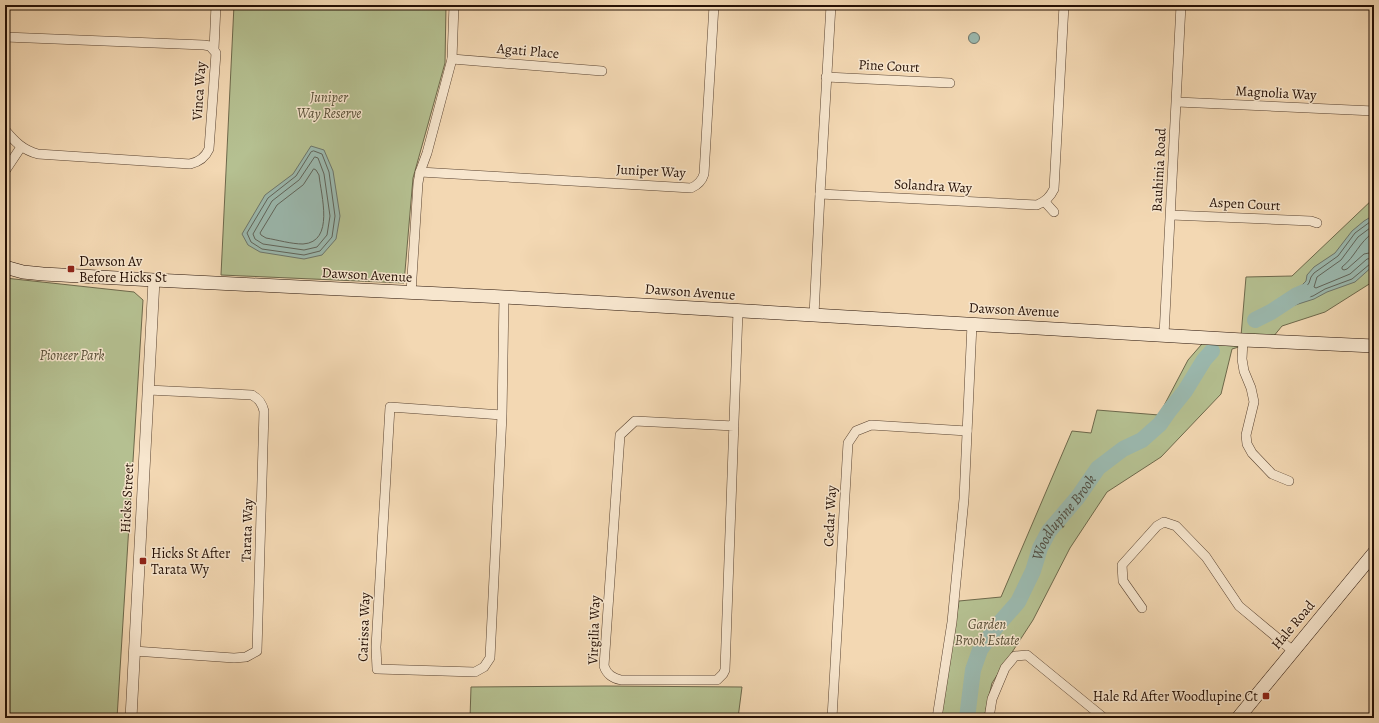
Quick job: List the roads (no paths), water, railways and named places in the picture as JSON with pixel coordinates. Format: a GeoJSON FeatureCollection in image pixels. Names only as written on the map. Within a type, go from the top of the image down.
{"type":"FeatureCollection","features":[{"type":"Feature","properties":{"kind":"main road","name":"Dawson Avenue"},"geometry":{"type":"LineString","coordinates":[[5,267],[23,272],[43,274],[504,297],[738,312],[1374,346]]}},
{"type":"Feature","properties":{"kind":"main road","name":"Hale Road"},"geometry":{"type":"LineString","coordinates":[[1238,718],[1374,553]]}},
{"type":"Feature","properties":{"kind":"street"},"geometry":{"type":"LineString","coordinates":[[214,49],[216,5]]}},
{"type":"Feature","properties":{"kind":"street"},"geometry":{"type":"LineString","coordinates":[[411,293],[420,172],[427,154],[452,59],[454,5]]}},
{"type":"Feature","properties":{"kind":"street","name":"Juniper Way"},"geometry":{"type":"LineString","coordinates":[[420,172],[691,188],[696,186],[701,182],[704,174],[714,5]]}},
{"type":"Feature","properties":{"kind":"street"},"geometry":{"type":"LineString","coordinates":[[814,315],[831,5]]}},
{"type":"Feature","properties":{"kind":"street"},"geometry":{"type":"LineString","coordinates":[[1054,212],[1045,202],[1051,196],[1054,189],[1064,5]]}},
{"type":"Feature","properties":{"kind":"street","name":"Bauhinia Road"},"geometry":{"type":"LineString","coordinates":[[1164,335],[1181,5]]}},
{"type":"Feature","properties":{"kind":"street","name":"Vinca Way"},"geometry":{"type":"LineString","coordinates":[[5,37],[204,45],[210,46],[216,53],[209,149],[207,154],[197,162],[190,164],[38,154],[21,147],[5,130]]}},
{"type":"Feature","properties":{"kind":"street","name":"Agati Place"},"geometry":{"type":"LineString","coordinates":[[452,59],[602,71]]}},
{"type":"Feature","properties":{"kind":"street","name":"Pine Court"},"geometry":{"type":"LineString","coordinates":[[826,77],[950,83]]}},
{"type":"Feature","properties":{"kind":"street","name":"Magnolia Way"},"geometry":{"type":"LineString","coordinates":[[1177,102],[1374,111]]}},
{"type":"Feature","properties":{"kind":"street"},"geometry":{"type":"LineString","coordinates":[[5,171],[21,147]]}},
{"type":"Feature","properties":{"kind":"street","name":"Solandra Way"},"geometry":{"type":"LineString","coordinates":[[820,194],[1037,205],[1045,202]]}},
{"type":"Feature","properties":{"kind":"street","name":"Aspen Court"},"geometry":{"type":"LineString","coordinates":[[1171,215],[1316,223]]}},
{"type":"Feature","properties":{"kind":"street","name":"Hicks Street"},"geometry":{"type":"LineString","coordinates":[[131,718],[154,280]]}},
{"type":"Feature","properties":{"kind":"street","name":"Carissa Way"},"geometry":{"type":"LineString","coordinates":[[502,415],[390,407],[376,647],[377,669],[475,672],[484,667],[490,658],[502,415],[504,297]]}},
{"type":"Feature","properties":{"kind":"street","name":"Virgilia Way"},"geometry":{"type":"LineString","coordinates":[[734,426],[634,421],[620,435],[604,666],[606,671],[614,678],[621,680],[717,680],[723,674],[725,667],[734,426],[738,312]]}},
{"type":"Feature","properties":{"kind":"street"},"geometry":{"type":"LineString","coordinates":[[937,718],[952,622],[964,499],[972,324]]}},
{"type":"Feature","properties":{"kind":"street"},"geometry":{"type":"LineString","coordinates":[[1243,340],[1242,359],[1244,371],[1251,388],[1254,402],[1246,435],[1247,444],[1252,453],[1272,474],[1289,481]]}},
{"type":"Feature","properties":{"kind":"street","name":"Tarata Way"},"geometry":{"type":"LineString","coordinates":[[134,651],[234,658],[246,657],[257,651],[264,411],[260,400],[252,395],[148,390]]}},
{"type":"Feature","properties":{"kind":"street","name":"Cedar Way"},"geometry":{"type":"LineString","coordinates":[[832,718],[848,443],[856,431],[871,425],[967,431]]}},
{"type":"Feature","properties":{"kind":"street"},"geometry":{"type":"LineString","coordinates":[[1142,608],[1123,581],[1122,565],[1157,526],[1164,522],[1176,526],[1206,557],[1239,606],[1293,651]]}},
{"type":"Feature","properties":{"kind":"street"},"geometry":{"type":"LineString","coordinates":[[989,718],[992,699],[1005,668],[1015,656],[1027,655],[1104,718]]}},
{"type":"Feature","properties":{"kind":"water"},"geometry":{"type":"Polygon","coordinates":[[[972,33],[976,33],[978,34],[978,42],[972,43],[969,40],[969,36],[972,33]]]}},
{"type":"Feature","properties":{"kind":"water"},"geometry":{"type":"Polygon","coordinates":[[[311,146],[324,150],[333,171],[340,216],[336,239],[322,255],[304,259],[260,252],[248,245],[242,234],[265,195],[293,174],[311,146]]]}},
{"type":"Feature","properties":{"kind":"water"},"geometry":{"type":"Polygon","coordinates":[[[1374,215],[1374,265],[1355,282],[1327,292],[1314,299],[1289,307],[1284,299],[1306,281],[1307,275],[1314,267],[1335,253],[1352,231],[1374,215]]]}},
{"type":"Feature","properties":{"kind":"waterway","name":"Woodlupine Brook"},"geometry":{"type":"LineString","coordinates":[[1255,320],[1304,292]]}},
{"type":"Feature","properties":{"kind":"waterway","name":"Woodlupine Brook"},"geometry":{"type":"LineString","coordinates":[[967,718],[973,670],[980,650],[996,627],[1018,602],[1033,571],[1040,548],[1049,531],[1078,497],[1098,468],[1123,449],[1142,440],[1160,424],[1185,391],[1204,360],[1212,351]]}},
{"type":"Feature","properties":{"kind":"place","name":"Dawson Av Before Hicks St"},"geometry":{"type":"Point","coordinates":[71,269]}},
{"type":"Feature","properties":{"kind":"place","name":"Hicks St After Tarata Wy"},"geometry":{"type":"Point","coordinates":[143,561]}},
{"type":"Feature","properties":{"kind":"place","name":"Hale Rd After Woodlupine Ct"},"geometry":{"type":"Point","coordinates":[1266,696]}},
{"type":"Feature","properties":{"kind":"park label","name":"Juniper Way Reserve"},"geometry":{"type":"Point","coordinates":[329,106]}},
{"type":"Feature","properties":{"kind":"park label","name":"Pioneer Park"},"geometry":{"type":"Point","coordinates":[72,355]}},
{"type":"Feature","properties":{"kind":"park label","name":"Garden Brook Estate"},"geometry":{"type":"Point","coordinates":[987,632]}}]}
